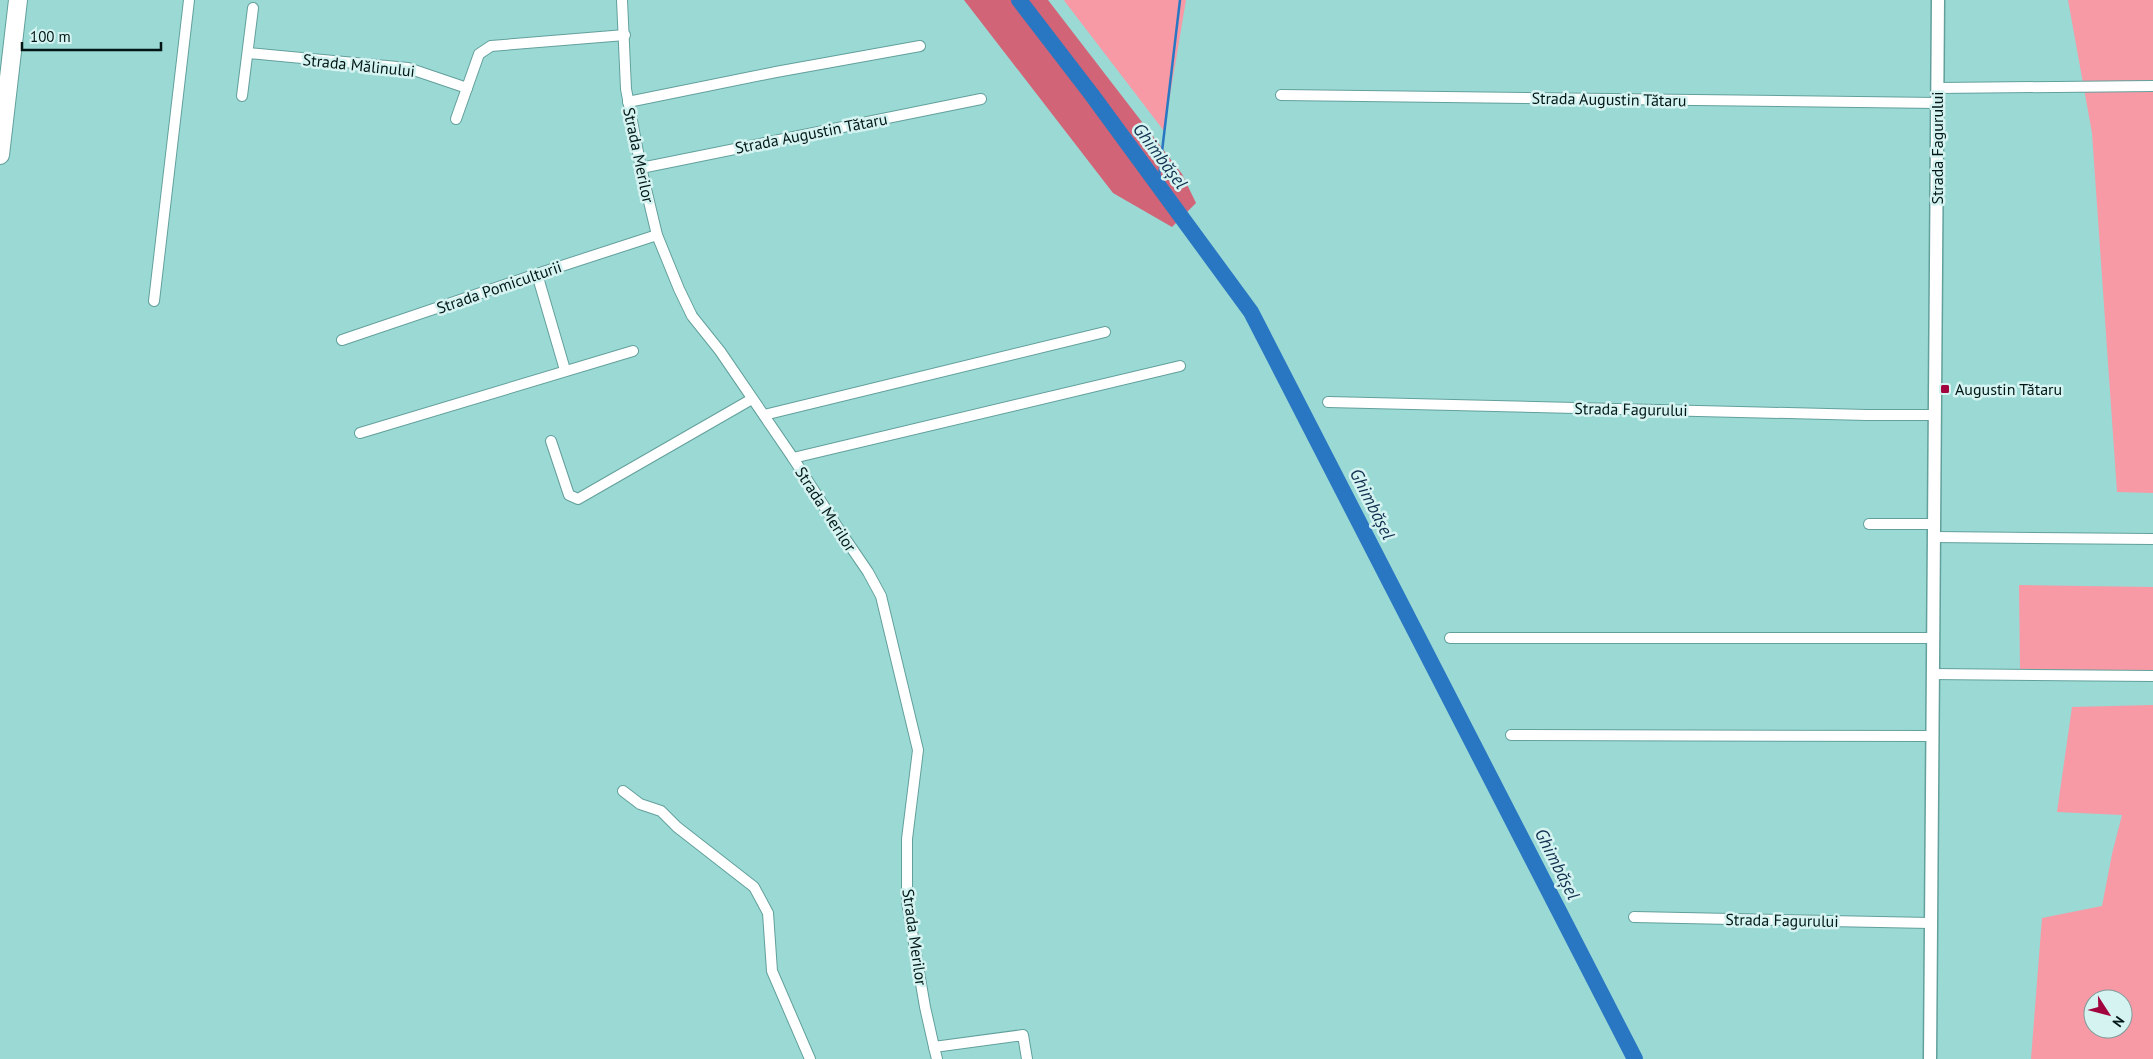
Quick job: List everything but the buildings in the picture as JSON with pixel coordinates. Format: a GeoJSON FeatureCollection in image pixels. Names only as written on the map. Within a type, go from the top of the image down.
{"type":"FeatureCollection","features":[{"type":"Feature","properties":{"kind":"highway"},"geometry":{"type":"LineString","coordinates":[[0,61],[7,0]]}},
{"type":"Feature","properties":{"kind":"highway"},"geometry":{"type":"LineString","coordinates":[[0,155],[18,0]]}},
{"type":"Feature","properties":{"kind":"street"},"geometry":{"type":"LineString","coordinates":[[154,301],[189,0]]}},
{"type":"Feature","properties":{"kind":"street","name":"Strada Merilor"},"geometry":{"type":"LineString","coordinates":[[622,0],[626,89],[641,168],[657,235],[679,289],[692,316],[720,351],[764,415],[878,588],[917,741],[918,758],[907,839],[907,902],[925,1008],[937,1059]]}},
{"type":"Feature","properties":{"kind":"street","name":"Strada Fagurului"},"geometry":{"type":"LineString","coordinates":[[1930,1059],[1938,0]]}},
{"type":"Feature","properties":{"kind":"street"},"geometry":{"type":"LineString","coordinates":[[242,96],[253,8]]}},
{"type":"Feature","properties":{"kind":"street"},"geometry":{"type":"LineString","coordinates":[[456,119],[478,54],[491,46],[624,35]]}},
{"type":"Feature","properties":{"kind":"street"},"geometry":{"type":"LineString","coordinates":[[628,102],[776,72],[920,46]]}},
{"type":"Feature","properties":{"kind":"street","name":"Strada Mălinului"},"geometry":{"type":"LineString","coordinates":[[248,53],[408,68],[467,88]]}},
{"type":"Feature","properties":{"kind":"street"},"geometry":{"type":"LineString","coordinates":[[1938,88],[2153,86]]}},
{"type":"Feature","properties":{"kind":"street","name":"Strada Augustin Tătaru"},"geometry":{"type":"LineString","coordinates":[[1281,95],[1938,103]]}},
{"type":"Feature","properties":{"kind":"street","name":"Strada Augustin Tătaru"},"geometry":{"type":"LineString","coordinates":[[641,168],[981,99]]}},
{"type":"Feature","properties":{"kind":"street","name":"Strada Pomiculturii"},"geometry":{"type":"LineString","coordinates":[[342,340],[657,235]]}},
{"type":"Feature","properties":{"kind":"street"},"geometry":{"type":"LineString","coordinates":[[537,274],[565,370]]}},
{"type":"Feature","properties":{"kind":"street"},"geometry":{"type":"LineString","coordinates":[[764,415],[1105,332]]}},
{"type":"Feature","properties":{"kind":"street"},"geometry":{"type":"LineString","coordinates":[[360,433],[633,351]]}},
{"type":"Feature","properties":{"kind":"street"},"geometry":{"type":"LineString","coordinates":[[793,458],[1180,366]]}},
{"type":"Feature","properties":{"kind":"street"},"geometry":{"type":"LineString","coordinates":[[551,441],[569,496],[578,498],[752,399]]}},
{"type":"Feature","properties":{"kind":"street","name":"Strada Fagurului"},"geometry":{"type":"LineString","coordinates":[[1328,402],[1934,415]]}},
{"type":"Feature","properties":{"kind":"street"},"geometry":{"type":"LineString","coordinates":[[1869,524],[1933,531],[2153,539]]}},
{"type":"Feature","properties":{"kind":"street"},"geometry":{"type":"LineString","coordinates":[[1450,638],[1933,638]]}},
{"type":"Feature","properties":{"kind":"street"},"geometry":{"type":"LineString","coordinates":[[1932,674],[2153,676]]}},
{"type":"Feature","properties":{"kind":"street"},"geometry":{"type":"LineString","coordinates":[[1511,735],[1932,736]]}},
{"type":"Feature","properties":{"kind":"street"},"geometry":{"type":"LineString","coordinates":[[623,791],[640,804],[667,816],[677,827],[754,887],[760,895],[770,923],[772,971],[810,1059]]}},
{"type":"Feature","properties":{"kind":"street","name":"Strada Fagurului"},"geometry":{"type":"LineString","coordinates":[[1634,917],[1930,924]]}},
{"type":"Feature","properties":{"kind":"street"},"geometry":{"type":"LineString","coordinates":[[934,1047],[1023,1035],[1026,1059]]}},
{"type":"Feature","properties":{"kind":"shaded area"},"geometry":{"type":"Polygon","coordinates":[[[964,0],[1048,0],[1182,174],[1196,203],[1172,227],[1113,193],[964,0]]]}},
{"type":"Feature","properties":{"kind":"shaded area"},"geometry":{"type":"Polygon","coordinates":[[[1064,0],[1186,0],[1164,131],[1066,3],[1064,0]]]}},
{"type":"Feature","properties":{"kind":"shaded area"},"geometry":{"type":"Polygon","coordinates":[[[2068,0],[2153,0],[2153,493],[2117,492],[2092,133],[2068,0]]]}},
{"type":"Feature","properties":{"kind":"shaded area"},"geometry":{"type":"Polygon","coordinates":[[[2019,585],[2153,587],[2153,670],[2020,670],[2019,585]]]}},
{"type":"Feature","properties":{"kind":"shaded area"},"geometry":{"type":"Polygon","coordinates":[[[2153,705],[2153,1059],[2031,1059],[2042,918],[2102,906],[2122,815],[2057,812],[2072,707],[2153,705]]]}},
{"type":"Feature","properties":{"kind":"waterway","name":"Ghimbășel"},"geometry":{"type":"LineString","coordinates":[[1019,0],[1092,95],[1251,312],[1635,1059]]}},
{"type":"Feature","properties":{"kind":"waterway"},"geometry":{"type":"LineString","coordinates":[[1158,185],[1180,0]]}},
{"type":"Feature","properties":{"kind":"place","name":"Augustin Tătaru"},"geometry":{"type":"Point","coordinates":[1945,389]}}]}
